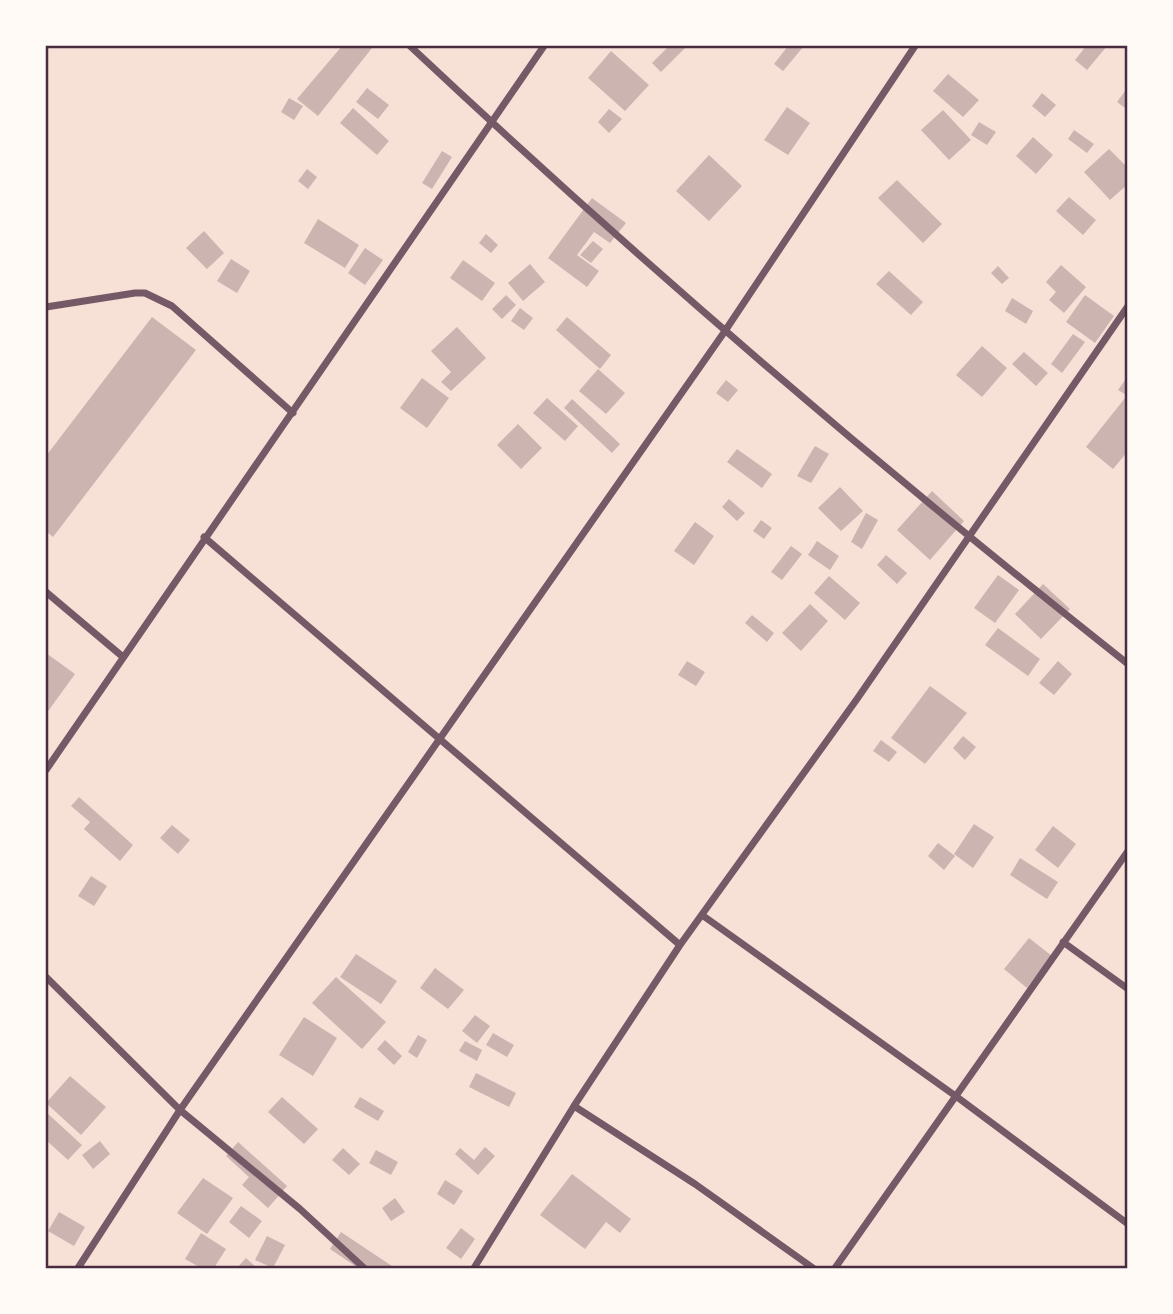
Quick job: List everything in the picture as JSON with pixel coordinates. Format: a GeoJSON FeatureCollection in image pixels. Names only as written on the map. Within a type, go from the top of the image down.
{"type":"FeatureCollection","features":[{"type":"Feature","properties":{"kind":"street"},"geometry":{"type":"LineString","coordinates":[[410,46],[725,331],[969,538],[1128,664]]}},
{"type":"Feature","properties":{"kind":"street"},"geometry":{"type":"LineString","coordinates":[[46,770],[544,46]]}},
{"type":"Feature","properties":{"kind":"street"},"geometry":{"type":"LineString","coordinates":[[78,1269],[180,1110],[725,331],[915,46]]}},
{"type":"Feature","properties":{"kind":"street"},"geometry":{"type":"LineString","coordinates":[[46,307],[135,293],[158,298],[172,306],[293,413]]}},
{"type":"Feature","properties":{"kind":"street"},"geometry":{"type":"LineString","coordinates":[[474,1269],[575,1106],[681,945],[969,538],[1128,306]]}},
{"type":"Feature","properties":{"kind":"street"},"geometry":{"type":"LineString","coordinates":[[204,537],[681,945]]}},
{"type":"Feature","properties":{"kind":"street"},"geometry":{"type":"LineString","coordinates":[[46,592],[123,657]]}},
{"type":"Feature","properties":{"kind":"street"},"geometry":{"type":"LineString","coordinates":[[835,1269],[1128,851]]}},
{"type":"Feature","properties":{"kind":"street"},"geometry":{"type":"LineString","coordinates":[[702,915],[957,1097],[1128,1224]]}},
{"type":"Feature","properties":{"kind":"street"},"geometry":{"type":"LineString","coordinates":[[1063,942],[1128,989]]}},
{"type":"Feature","properties":{"kind":"street"},"geometry":{"type":"LineString","coordinates":[[46,977],[180,1110],[300,1209],[365,1269]]}},
{"type":"Feature","properties":{"kind":"street"},"geometry":{"type":"LineString","coordinates":[[575,1106],[695,1184],[813,1269]]}},
{"type":"Feature","properties":{"kind":"building"},"geometry":{"type":"Polygon","coordinates":[[[342,46],[372,48],[318,116],[297,99],[342,46]]]}},
{"type":"Feature","properties":{"kind":"building"},"geometry":{"type":"Polygon","coordinates":[[[669,46],[685,48],[661,72],[652,63],[669,46]]]}},
{"type":"Feature","properties":{"kind":"building"},"geometry":{"type":"Polygon","coordinates":[[[788,46],[804,46],[783,71],[774,64],[788,46]]]}},
{"type":"Feature","properties":{"kind":"building"},"geometry":{"type":"Polygon","coordinates":[[[1086,46],[1107,46],[1087,70],[1075,60],[1086,46]]]}},
{"type":"Feature","properties":{"kind":"building"},"geometry":{"type":"Polygon","coordinates":[[[611,51],[649,85],[625,111],[588,78],[611,51]]]}},
{"type":"Feature","properties":{"kind":"building"},"geometry":{"type":"Polygon","coordinates":[[[948,74],[979,100],[963,117],[933,91],[948,74]]]}},
{"type":"Feature","properties":{"kind":"building"},"geometry":{"type":"Polygon","coordinates":[[[1128,87],[1128,110],[1117,102],[1128,87]]]}},
{"type":"Feature","properties":{"kind":"building"},"geometry":{"type":"Polygon","coordinates":[[[367,88],[389,105],[378,119],[356,102],[367,88]]]}},
{"type":"Feature","properties":{"kind":"building"},"geometry":{"type":"Polygon","coordinates":[[[1042,93],[1056,105],[1045,117],[1032,106],[1042,93]]]}},
{"type":"Feature","properties":{"kind":"building"},"geometry":{"type":"Polygon","coordinates":[[[289,98],[303,106],[294,120],[281,112],[289,98]]]}},
{"type":"Feature","properties":{"kind":"building"},"geometry":{"type":"Polygon","coordinates":[[[787,107],[810,123],[788,155],[764,140],[787,107]]]}},
{"type":"Feature","properties":{"kind":"building"},"geometry":{"type":"Polygon","coordinates":[[[353,108],[389,141],[377,155],[340,123],[353,108]]]}},
{"type":"Feature","properties":{"kind":"building"},"geometry":{"type":"Polygon","coordinates":[[[609,109],[622,119],[609,133],[598,122],[609,109]]]}},
{"type":"Feature","properties":{"kind":"building"},"geometry":{"type":"Polygon","coordinates":[[[943,110],[971,140],[949,160],[921,130],[943,110]]]}},
{"type":"Feature","properties":{"kind":"building"},"geometry":{"type":"Polygon","coordinates":[[[979,122],[996,132],[987,145],[971,135],[979,122]]]}},
{"type":"Feature","properties":{"kind":"building"},"geometry":{"type":"Polygon","coordinates":[[[1074,130],[1094,144],[1087,153],[1068,139],[1074,130]]]}},
{"type":"Feature","properties":{"kind":"building"},"geometry":{"type":"Polygon","coordinates":[[[1033,137],[1053,155],[1036,174],[1016,156],[1033,137]]]}},
{"type":"Feature","properties":{"kind":"building"},"geometry":{"type":"Polygon","coordinates":[[[1109,149],[1128,168],[1128,184],[1110,200],[1084,172],[1109,149]]]}},
{"type":"Feature","properties":{"kind":"building"},"geometry":{"type":"Polygon","coordinates":[[[442,151],[452,157],[432,189],[422,183],[442,151]]]}},
{"type":"Feature","properties":{"kind":"building"},"geometry":{"type":"Polygon","coordinates":[[[709,155],[742,186],[709,221],[676,191],[709,155]]]}},
{"type":"Feature","properties":{"kind":"building"},"geometry":{"type":"Polygon","coordinates":[[[307,169],[317,177],[308,189],[298,181],[307,169]]]}},
{"type":"Feature","properties":{"kind":"building"},"geometry":{"type":"Polygon","coordinates":[[[897,180],[942,224],[923,243],[878,198],[897,180]]]}},
{"type":"Feature","properties":{"kind":"building"},"geometry":{"type":"Polygon","coordinates":[[[1069,197],[1096,220],[1083,235],[1056,211],[1069,197]]]}},
{"type":"Feature","properties":{"kind":"building"},"geometry":{"type":"Polygon","coordinates":[[[592,198],[626,223],[610,243],[594,232],[577,255],[599,271],[587,287],[548,258],[592,198]]]}},
{"type":"Feature","properties":{"kind":"building"},"geometry":{"type":"Polygon","coordinates":[[[318,219],[359,245],[345,268],[304,243],[318,219]]]}},
{"type":"Feature","properties":{"kind":"building"},"geometry":{"type":"Polygon","coordinates":[[[204,231],[224,253],[207,269],[186,248],[204,231]]]}},
{"type":"Feature","properties":{"kind":"building"},"geometry":{"type":"Polygon","coordinates":[[[486,234],[498,245],[491,253],[479,243],[486,234]]]}},
{"type":"Feature","properties":{"kind":"building"},"geometry":{"type":"Polygon","coordinates":[[[593,241],[603,249],[591,263],[580,255],[593,241]]]}},
{"type":"Feature","properties":{"kind":"building"},"geometry":{"type":"Polygon","coordinates":[[[365,248],[383,260],[365,285],[348,273],[365,248]]]}},
{"type":"Feature","properties":{"kind":"building"},"geometry":{"type":"Polygon","coordinates":[[[231,259],[250,271],[237,293],[217,281],[231,259]]]}},
{"type":"Feature","properties":{"kind":"building"},"geometry":{"type":"Polygon","coordinates":[[[463,260],[495,283],[482,301],[450,278],[463,260]]]}},
{"type":"Feature","properties":{"kind":"building"},"geometry":{"type":"Polygon","coordinates":[[[530,264],[545,282],[523,301],[508,283],[530,264]]]}},
{"type":"Feature","properties":{"kind":"building"},"geometry":{"type":"Polygon","coordinates":[[[1061,265],[1086,287],[1064,313],[1049,300],[1056,292],[1046,282],[1061,265]]]}},
{"type":"Feature","properties":{"kind":"building"},"geometry":{"type":"Polygon","coordinates":[[[998,266],[1009,278],[1002,284],[991,273],[998,266]]]}},
{"type":"Feature","properties":{"kind":"building"},"geometry":{"type":"Polygon","coordinates":[[[889,271],[923,302],[911,315],[876,284],[889,271]]]}},
{"type":"Feature","properties":{"kind":"building"},"geometry":{"type":"Polygon","coordinates":[[[506,295],[516,305],[502,319],[492,309],[506,295]]]}},
{"type":"Feature","properties":{"kind":"building"},"geometry":{"type":"Polygon","coordinates":[[[1085,295],[1114,316],[1095,343],[1066,322],[1085,295]]]}},
{"type":"Feature","properties":{"kind":"building"},"geometry":{"type":"Polygon","coordinates":[[[1012,298],[1033,311],[1026,324],[1005,311],[1012,298]]]}},
{"type":"Feature","properties":{"kind":"building"},"geometry":{"type":"Polygon","coordinates":[[[520,308],[533,318],[524,330],[511,321],[520,308]]]}},
{"type":"Feature","properties":{"kind":"building"},"geometry":{"type":"Polygon","coordinates":[[[152,317],[196,350],[53,537],[46,531],[46,456],[152,317]]]}},
{"type":"Feature","properties":{"kind":"building"},"geometry":{"type":"Polygon","coordinates":[[[567,317],[611,355],[600,369],[556,330],[567,317]]]}},
{"type":"Feature","properties":{"kind":"building"},"geometry":{"type":"Polygon","coordinates":[[[457,327],[486,358],[451,391],[441,382],[451,372],[431,351],[457,327]]]}},
{"type":"Feature","properties":{"kind":"building"},"geometry":{"type":"Polygon","coordinates":[[[1073,334],[1085,342],[1062,373],[1051,364],[1073,334]]]}},
{"type":"Feature","properties":{"kind":"building"},"geometry":{"type":"Polygon","coordinates":[[[982,346],[1007,368],[982,397],[956,375],[982,346]]]}},
{"type":"Feature","properties":{"kind":"building"},"geometry":{"type":"Polygon","coordinates":[[[1024,352],[1048,373],[1036,386],[1012,364],[1024,352]]]}},
{"type":"Feature","properties":{"kind":"building"},"geometry":{"type":"Polygon","coordinates":[[[598,369],[625,393],[606,414],[579,391],[598,369]]]}},
{"type":"Feature","properties":{"kind":"building"},"geometry":{"type":"Polygon","coordinates":[[[1128,376],[1128,396],[1118,390],[1128,376]]]}},
{"type":"Feature","properties":{"kind":"building"},"geometry":{"type":"Polygon","coordinates":[[[422,378],[449,398],[427,428],[400,408],[422,378]]]}},
{"type":"Feature","properties":{"kind":"building"},"geometry":{"type":"Polygon","coordinates":[[[726,380],[738,390],[728,402],[716,393],[726,380]]]}},
{"type":"Feature","properties":{"kind":"building"},"geometry":{"type":"Polygon","coordinates":[[[547,398],[578,426],[565,441],[533,413],[547,398]]]}},
{"type":"Feature","properties":{"kind":"building"},"geometry":{"type":"Polygon","coordinates":[[[1125,398],[1128,451],[1113,469],[1086,447],[1125,398]]]}},
{"type":"Feature","properties":{"kind":"building"},"geometry":{"type":"Polygon","coordinates":[[[572,399],[620,444],[612,453],[564,408],[572,399]]]}},
{"type":"Feature","properties":{"kind":"building"},"geometry":{"type":"Polygon","coordinates":[[[518,424],[542,448],[521,469],[497,445],[518,424]]]}},
{"type":"Feature","properties":{"kind":"building"},"geometry":{"type":"Polygon","coordinates":[[[815,446],[829,454],[811,483],[797,476],[815,446]]]}},
{"type":"Feature","properties":{"kind":"building"},"geometry":{"type":"Polygon","coordinates":[[[737,449],[772,474],[762,488],[727,462],[737,449]]]}},
{"type":"Feature","properties":{"kind":"building"},"geometry":{"type":"Polygon","coordinates":[[[840,487],[863,511],[841,531],[818,508],[840,487]]]}},
{"type":"Feature","properties":{"kind":"building"},"geometry":{"type":"Polygon","coordinates":[[[932,491],[964,521],[930,560],[897,530],[932,491]]]}},
{"type":"Feature","properties":{"kind":"building"},"geometry":{"type":"Polygon","coordinates":[[[729,499],[745,513],[737,521],[722,507],[729,499]]]}},
{"type":"Feature","properties":{"kind":"building"},"geometry":{"type":"Polygon","coordinates":[[[866,513],[878,520],[862,549],[851,542],[866,513]]]}},
{"type":"Feature","properties":{"kind":"building"},"geometry":{"type":"Polygon","coordinates":[[[761,520],[772,528],[764,539],[753,531],[761,520]]]}},
{"type":"Feature","properties":{"kind":"building"},"geometry":{"type":"Polygon","coordinates":[[[695,522],[714,536],[694,565],[674,551],[695,522]]]}},
{"type":"Feature","properties":{"kind":"building"},"geometry":{"type":"Polygon","coordinates":[[[817,541],[839,556],[830,570],[808,555],[817,541]]]}},
{"type":"Feature","properties":{"kind":"building"},"geometry":{"type":"Polygon","coordinates":[[[791,546],[802,554],[782,580],[771,572],[791,546]]]}},
{"type":"Feature","properties":{"kind":"building"},"geometry":{"type":"Polygon","coordinates":[[[886,555],[907,573],[897,584],[877,565],[886,555]]]}},
{"type":"Feature","properties":{"kind":"building"},"geometry":{"type":"Polygon","coordinates":[[[998,575],[1019,590],[995,623],[974,608],[998,575]]]}},
{"type":"Feature","properties":{"kind":"building"},"geometry":{"type":"Polygon","coordinates":[[[829,576],[860,603],[845,620],[814,593],[829,576]]]}},
{"type":"Feature","properties":{"kind":"building"},"geometry":{"type":"Polygon","coordinates":[[[1043,584],[1070,609],[1041,639],[1015,614],[1043,584]]]}},
{"type":"Feature","properties":{"kind":"building"},"geometry":{"type":"Polygon","coordinates":[[[810,604],[828,621],[801,651],[782,633],[810,604]]]}},
{"type":"Feature","properties":{"kind":"building"},"geometry":{"type":"Polygon","coordinates":[[[752,615],[774,633],[767,642],[745,623],[752,615]]]}},
{"type":"Feature","properties":{"kind":"building"},"geometry":{"type":"Polygon","coordinates":[[[998,628],[1040,659],[1028,676],[985,645],[998,628]]]}},
{"type":"Feature","properties":{"kind":"building"},"geometry":{"type":"Polygon","coordinates":[[[46,653],[75,674],[46,714],[46,653]]]}},
{"type":"Feature","properties":{"kind":"building"},"geometry":{"type":"Polygon","coordinates":[[[687,661],[705,672],[696,686],[678,675],[687,661]]]}},
{"type":"Feature","properties":{"kind":"building"},"geometry":{"type":"Polygon","coordinates":[[[1058,661],[1072,674],[1054,695],[1039,683],[1058,661]]]}},
{"type":"Feature","properties":{"kind":"building"},"geometry":{"type":"Polygon","coordinates":[[[930,686],[967,713],[925,764],[891,738],[930,686]]]}},
{"type":"Feature","properties":{"kind":"building"},"geometry":{"type":"Polygon","coordinates":[[[963,736],[976,747],[965,760],[953,748],[963,736]]]}},
{"type":"Feature","properties":{"kind":"building"},"geometry":{"type":"Polygon","coordinates":[[[881,740],[897,752],[889,762],[873,751],[881,740]]]}},
{"type":"Feature","properties":{"kind":"building"},"geometry":{"type":"Polygon","coordinates":[[[79,797],[133,845],[120,861],[84,829],[90,822],[71,806],[79,797]]]}},
{"type":"Feature","properties":{"kind":"building"},"geometry":{"type":"Polygon","coordinates":[[[974,824],[994,837],[973,868],[954,854],[974,824]]]}},
{"type":"Feature","properties":{"kind":"building"},"geometry":{"type":"Polygon","coordinates":[[[172,825],[190,840],[178,854],[160,838],[172,825]]]}},
{"type":"Feature","properties":{"kind":"building"},"geometry":{"type":"Polygon","coordinates":[[[1053,826],[1076,844],[1058,868],[1035,850],[1053,826]]]}},
{"type":"Feature","properties":{"kind":"building"},"geometry":{"type":"Polygon","coordinates":[[[938,843],[955,856],[944,870],[928,856],[938,843]]]}},
{"type":"Feature","properties":{"kind":"building"},"geometry":{"type":"Polygon","coordinates":[[[1020,858],[1058,882],[1047,899],[1010,875],[1020,858]]]}},
{"type":"Feature","properties":{"kind":"building"},"geometry":{"type":"Polygon","coordinates":[[[91,876],[107,886],[94,906],[78,896],[91,876]]]}},
{"type":"Feature","properties":{"kind":"building"},"geometry":{"type":"Polygon","coordinates":[[[1029,938],[1052,956],[1027,988],[1004,969],[1029,938]]]}},
{"type":"Feature","properties":{"kind":"building"},"geometry":{"type":"Polygon","coordinates":[[[356,954],[397,981],[381,1004],[340,977],[356,954]]]}},
{"type":"Feature","properties":{"kind":"building"},"geometry":{"type":"Polygon","coordinates":[[[435,968],[464,990],[448,1009],[420,988],[435,968]]]}},
{"type":"Feature","properties":{"kind":"building"},"geometry":{"type":"Polygon","coordinates":[[[336,977],[386,1022],[362,1049],[312,1003],[336,977]]]}},
{"type":"Feature","properties":{"kind":"building"},"geometry":{"type":"Polygon","coordinates":[[[475,1015],[490,1026],[477,1043],[462,1031],[475,1015]]]}},
{"type":"Feature","properties":{"kind":"building"},"geometry":{"type":"Polygon","coordinates":[[[304,1017],[337,1038],[313,1076],[279,1055],[304,1017]]]}},
{"type":"Feature","properties":{"kind":"building"},"geometry":{"type":"Polygon","coordinates":[[[493,1033],[514,1045],[507,1057],[486,1045],[493,1033]]]}},
{"type":"Feature","properties":{"kind":"building"},"geometry":{"type":"Polygon","coordinates":[[[418,1035],[427,1040],[417,1058],[408,1052],[418,1035]]]}},
{"type":"Feature","properties":{"kind":"building"},"geometry":{"type":"Polygon","coordinates":[[[385,1040],[402,1056],[394,1065],[377,1049],[385,1040]]]}},
{"type":"Feature","properties":{"kind":"building"},"geometry":{"type":"Polygon","coordinates":[[[465,1041],[482,1050],[477,1061],[459,1051],[465,1041]]]}},
{"type":"Feature","properties":{"kind":"building"},"geometry":{"type":"Polygon","coordinates":[[[476,1073],[516,1093],[509,1107],[469,1087],[476,1073]]]}},
{"type":"Feature","properties":{"kind":"building"},"geometry":{"type":"Polygon","coordinates":[[[70,1076],[106,1107],[81,1135],[46,1103],[70,1076]]]}},
{"type":"Feature","properties":{"kind":"building"},"geometry":{"type":"Polygon","coordinates":[[[282,1097],[318,1129],[304,1144],[268,1112],[282,1097]]]}},
{"type":"Feature","properties":{"kind":"building"},"geometry":{"type":"Polygon","coordinates":[[[360,1097],[384,1111],[378,1121],[354,1107],[360,1097]]]}},
{"type":"Feature","properties":{"kind":"building"},"geometry":{"type":"Polygon","coordinates":[[[46,1112],[82,1145],[68,1160],[46,1140],[46,1112]]]}},
{"type":"Feature","properties":{"kind":"building"},"geometry":{"type":"Polygon","coordinates":[[[100,1141],[110,1154],[93,1169],[82,1155],[100,1141]]]}},
{"type":"Feature","properties":{"kind":"building"},"geometry":{"type":"Polygon","coordinates":[[[238,1142],[287,1186],[268,1208],[242,1185],[249,1177],[226,1156],[238,1142]]]}},
{"type":"Feature","properties":{"kind":"building"},"geometry":{"type":"Polygon","coordinates":[[[485,1147],[495,1156],[478,1175],[455,1154],[460,1148],[474,1160],[485,1147]]]}},
{"type":"Feature","properties":{"kind":"building"},"geometry":{"type":"Polygon","coordinates":[[[343,1148],[360,1164],[349,1175],[332,1160],[343,1148]]]}},
{"type":"Feature","properties":{"kind":"building"},"geometry":{"type":"Polygon","coordinates":[[[376,1150],[398,1162],[391,1175],[369,1163],[376,1150]]]}},
{"type":"Feature","properties":{"kind":"building"},"geometry":{"type":"Polygon","coordinates":[[[572,1174],[631,1219],[620,1233],[606,1222],[585,1249],[540,1215],[572,1174]]]}},
{"type":"Feature","properties":{"kind":"building"},"geometry":{"type":"Polygon","coordinates":[[[203,1178],[233,1198],[207,1234],[177,1213],[203,1178]]]}},
{"type":"Feature","properties":{"kind":"building"},"geometry":{"type":"Polygon","coordinates":[[[445,1180],[463,1191],[454,1205],[437,1194],[445,1180]]]}},
{"type":"Feature","properties":{"kind":"building"},"geometry":{"type":"Polygon","coordinates":[[[395,1198],[405,1212],[391,1221],[382,1208],[395,1198]]]}},
{"type":"Feature","properties":{"kind":"building"},"geometry":{"type":"Polygon","coordinates":[[[241,1206],[262,1221],[249,1238],[229,1222],[241,1206]]]}},
{"type":"Feature","properties":{"kind":"building"},"geometry":{"type":"Polygon","coordinates":[[[59,1212],[85,1227],[74,1246],[48,1231],[59,1212]]]}},
{"type":"Feature","properties":{"kind":"building"},"geometry":{"type":"Polygon","coordinates":[[[461,1228],[475,1239],[461,1259],[446,1248],[461,1228]]]}},
{"type":"Feature","properties":{"kind":"building"},"geometry":{"type":"Polygon","coordinates":[[[341,1232],[395,1268],[358,1268],[330,1249],[341,1232]]]}},
{"type":"Feature","properties":{"kind":"building"},"geometry":{"type":"Polygon","coordinates":[[[201,1233],[226,1249],[214,1268],[201,1268],[185,1259],[201,1233]]]}},
{"type":"Feature","properties":{"kind":"building"},"geometry":{"type":"Polygon","coordinates":[[[267,1236],[285,1245],[273,1268],[255,1260],[267,1236]]]}},
{"type":"Feature","properties":{"kind":"building"},"geometry":{"type":"Polygon","coordinates":[[[246,1258],[257,1268],[237,1268],[246,1258]]]}}]}
